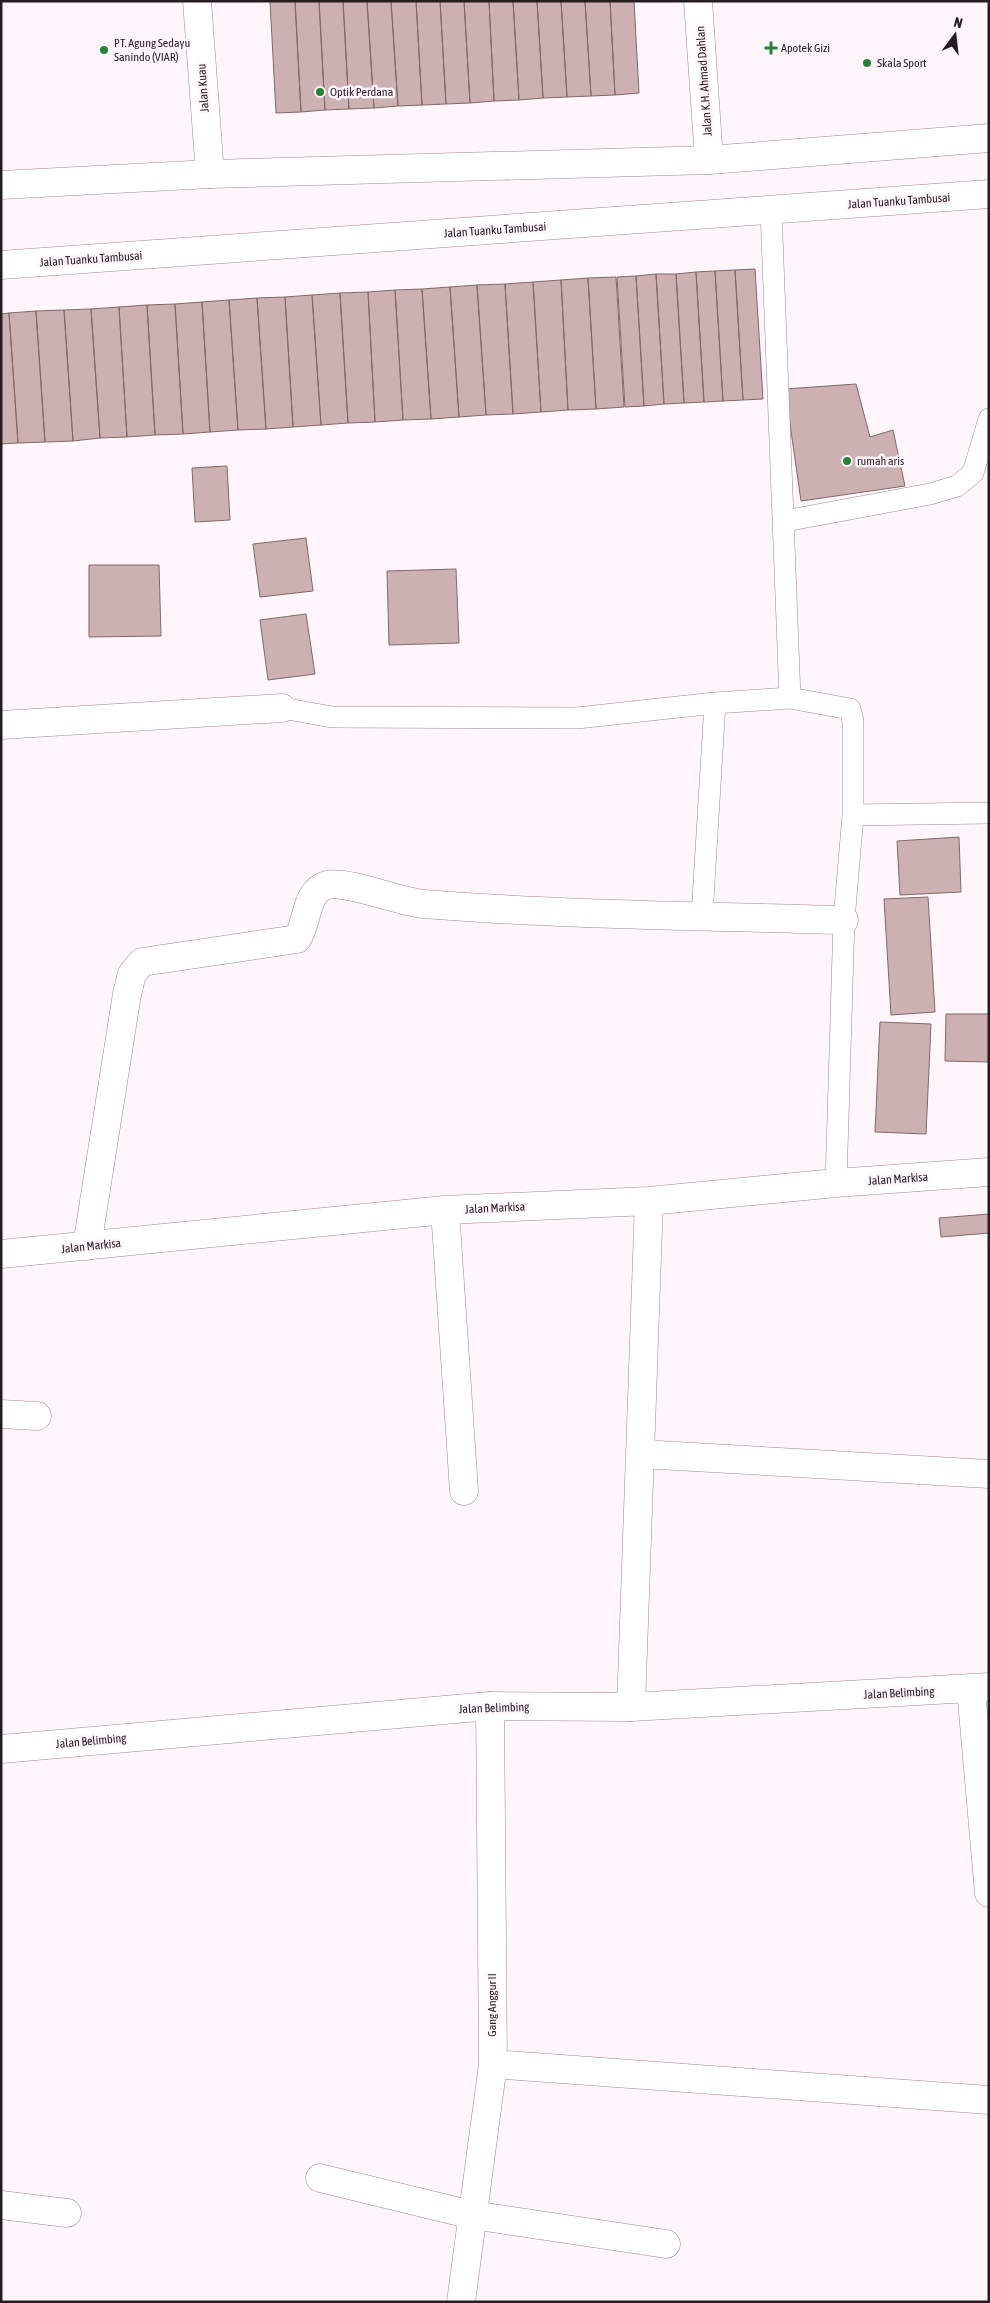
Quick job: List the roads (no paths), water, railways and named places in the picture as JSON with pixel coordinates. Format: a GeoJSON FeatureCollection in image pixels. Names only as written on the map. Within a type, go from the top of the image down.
{"type":"FeatureCollection","features":[{"type":"Feature","properties":{"kind":"street","name":"Jalan Kuau"},"geometry":{"type":"LineString","coordinates":[[197,1],[210,174]]}},
{"type":"Feature","properties":{"kind":"street","name":"Jalan K.H. Ahmad Dahlan"},"geometry":{"type":"LineString","coordinates":[[698,1],[709,160]]}},
{"type":"Feature","properties":{"kind":"street"},"geometry":{"type":"LineString","coordinates":[[1,185],[210,174],[709,160],[989,138]]}},
{"type":"Feature","properties":{"kind":"street","name":"Jalan Tuanku Tambusai"},"geometry":{"type":"LineString","coordinates":[[1,265],[989,194]]}},
{"type":"Feature","properties":{"kind":"street"},"geometry":{"type":"LineString","coordinates":[[1,725],[282,708]]}},
{"type":"Feature","properties":{"kind":"street"},"geometry":{"type":"LineString","coordinates":[[88,1246],[127,994],[132,974],[142,962],[297,939],[304,928],[311,900],[317,891],[328,885],[353,887],[419,903],[490,909],[844,920]]}},
{"type":"Feature","properties":{"kind":"street","name":"Jalan Markisa"},"geometry":{"type":"LineString","coordinates":[[1,1254],[445,1210],[649,1201],[836,1183],[989,1172]]}},
{"type":"Feature","properties":{"kind":"street"},"geometry":{"type":"LineString","coordinates":[[631,1706],[649,1201]]}},
{"type":"Feature","properties":{"kind":"street"},"geometry":{"type":"LineString","coordinates":[[445,1210],[464,1491]]}},
{"type":"Feature","properties":{"kind":"street"},"geometry":{"type":"LineString","coordinates":[[1,1414],[37,1416]]}},
{"type":"Feature","properties":{"kind":"street"},"geometry":{"type":"LineString","coordinates":[[641,1454],[989,1474]]}},
{"type":"Feature","properties":{"kind":"street"},"geometry":{"type":"LineString","coordinates":[[980,1688],[989,1893]]}},
{"type":"Feature","properties":{"kind":"street","name":"Jalan Belimbing"},"geometry":{"type":"LineString","coordinates":[[1,1749],[490,1706],[631,1706],[980,1688]]}},
{"type":"Feature","properties":{"kind":"street","name":"Gang Anggur II"},"geometry":{"type":"LineString","coordinates":[[461,2302],[493,2064],[490,1706]]}},
{"type":"Feature","properties":{"kind":"street"},"geometry":{"type":"LineString","coordinates":[[493,2064],[989,2100]]}},
{"type":"Feature","properties":{"kind":"street"},"geometry":{"type":"LineString","coordinates":[[320,2178],[472,2215],[666,2244]]}},
{"type":"Feature","properties":{"kind":"street"},"geometry":{"type":"LineString","coordinates":[[1,2205],[67,2213]]}},
{"type":"Feature","properties":{"kind":"lane"},"geometry":{"type":"LineString","coordinates":[[771,211],[785,521],[790,698]]}},
{"type":"Feature","properties":{"kind":"lane"},"geometry":{"type":"LineString","coordinates":[[785,521],[930,494],[957,486],[973,473],[989,419]]}},
{"type":"Feature","properties":{"kind":"lane"},"geometry":{"type":"LineString","coordinates":[[282,708],[332,717],[577,718],[716,702],[790,698],[850,709],[853,721],[853,814],[844,920],[836,1183]]}},
{"type":"Feature","properties":{"kind":"lane"},"geometry":{"type":"LineString","coordinates":[[702,916],[716,702]]}},
{"type":"Feature","properties":{"kind":"lane"},"geometry":{"type":"LineString","coordinates":[[853,814],[989,813]]}},
{"type":"Feature","properties":{"kind":"place","name":"Apotek Gizi"},"geometry":{"type":"Point","coordinates":[771,48]}},
{"type":"Feature","properties":{"kind":"place","name":"PT. Agung Sedayu Sanindo (VIAR)"},"geometry":{"type":"Point","coordinates":[104,50]}},
{"type":"Feature","properties":{"kind":"place","name":"Skala Sport"},"geometry":{"type":"Point","coordinates":[867,63]}},
{"type":"Feature","properties":{"kind":"place","name":"Optik Perdana"},"geometry":{"type":"Point","coordinates":[320,92]}},
{"type":"Feature","properties":{"kind":"place","name":"rumah aris"},"geometry":{"type":"Point","coordinates":[847,461]}}]}
